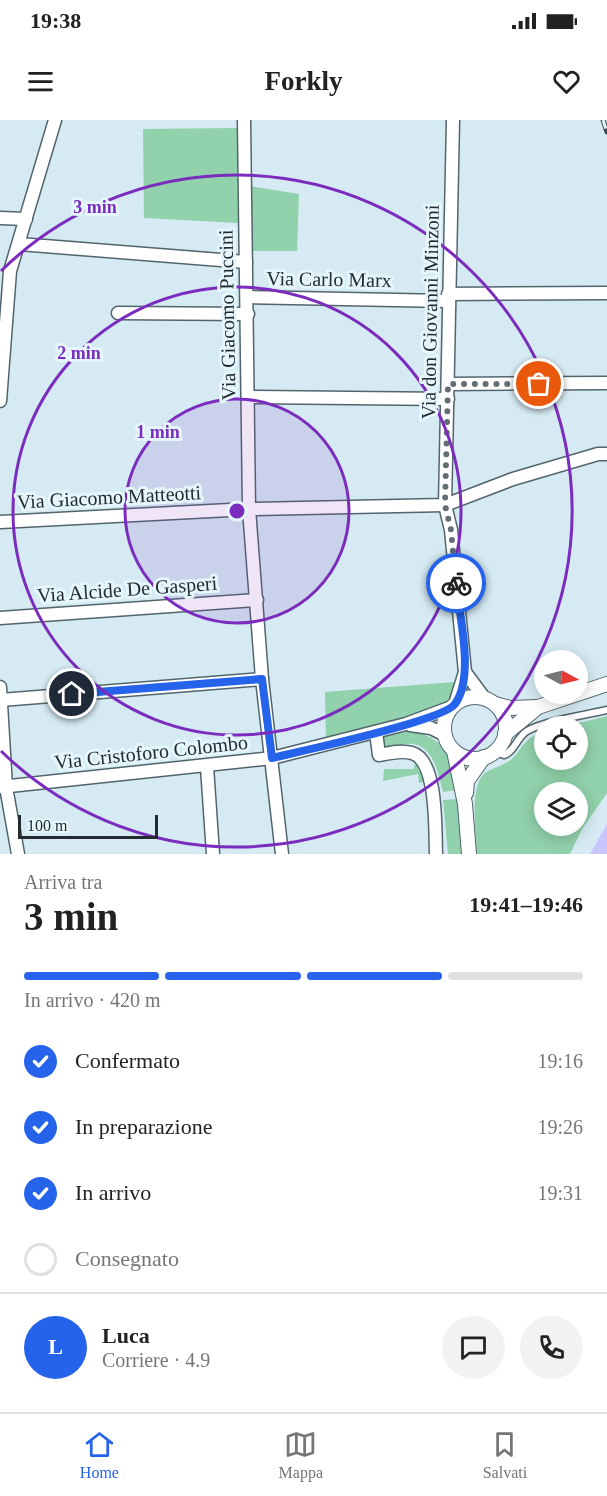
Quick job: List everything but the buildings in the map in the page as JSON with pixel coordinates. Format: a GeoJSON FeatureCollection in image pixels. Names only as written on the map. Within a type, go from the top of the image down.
{"type":"FeatureCollection","features":[{"type":"Feature","properties":{"kind":"street"},"geometry":{"type":"LineString","coordinates":[[0,400],[3,297],[55,120]]}},
{"type":"Feature","properties":{"kind":"street","name":"Via Giacomo Puccini"},"geometry":{"type":"LineString","coordinates":[[244,120],[249,509],[262,679],[282,854]]}},
{"type":"Feature","properties":{"kind":"street","name":"Via don Giovanni Minzoni"},"geometry":{"type":"LineString","coordinates":[[453,120],[445,505],[451,530],[465,672]]}},
{"type":"Feature","properties":{"kind":"street"},"geometry":{"type":"LineString","coordinates":[[0,218],[26,219]]}},
{"type":"Feature","properties":{"kind":"street"},"geometry":{"type":"LineString","coordinates":[[19,244],[246,262]]}},
{"type":"Feature","properties":{"kind":"street","name":"Via Carlo Marx"},"geometry":{"type":"LineString","coordinates":[[247,297],[448,298],[607,293]]}},
{"type":"Feature","properties":{"kind":"street"},"geometry":{"type":"LineString","coordinates":[[118,313],[248,314]]}},
{"type":"Feature","properties":{"kind":"street"},"geometry":{"type":"LineString","coordinates":[[448,384],[607,383]]}},
{"type":"Feature","properties":{"kind":"street"},"geometry":{"type":"LineString","coordinates":[[248,397],[448,399]]}},
{"type":"Feature","properties":{"kind":"street","name":"Via Giacomo Matteotti"},"geometry":{"type":"LineString","coordinates":[[0,522],[249,509],[445,505],[513,479],[598,454],[607,454]]}},
{"type":"Feature","properties":{"kind":"street","name":"Via Alcide De Gasperi"},"geometry":{"type":"LineString","coordinates":[[0,618],[257,600]]}},
{"type":"Feature","properties":{"kind":"street"},"geometry":{"type":"LineString","coordinates":[[465,672],[504,718],[505,734]]}},
{"type":"Feature","properties":{"kind":"street"},"geometry":{"type":"LineString","coordinates":[[465,672],[454,706],[447,716],[445,735],[454,751],[465,804],[469,854]]}},
{"type":"Feature","properties":{"kind":"street"},"geometry":{"type":"LineString","coordinates":[[1,700],[262,679]]}},
{"type":"Feature","properties":{"kind":"street"},"geometry":{"type":"LineString","coordinates":[[454,706],[475,697],[510,708],[538,707],[607,684]]}},
{"type":"Feature","properties":{"kind":"street"},"geometry":{"type":"LineString","coordinates":[[0,687],[3,787],[18,854]]}},
{"type":"Feature","properties":{"kind":"street","name":"Via Cristoforo Colombo"},"geometry":{"type":"LineString","coordinates":[[3,787],[207,767],[272,758],[406,724],[454,706]]}},
{"type":"Feature","properties":{"kind":"street"},"geometry":{"type":"LineString","coordinates":[[465,804],[467,781],[505,734],[538,707]]}},
{"type":"Feature","properties":{"kind":"street","name":"Via Cristoforo Colombo"},"geometry":{"type":"LineString","coordinates":[[406,724],[431,728],[445,735]]}},
{"type":"Feature","properties":{"kind":"street"},"geometry":{"type":"LineString","coordinates":[[375,732],[379,755],[414,753],[421,758],[428,769],[432,786],[436,854]]}},
{"type":"Feature","properties":{"kind":"street"},"geometry":{"type":"LineString","coordinates":[[454,751],[468,758],[489,755]]}},
{"type":"Feature","properties":{"kind":"street"},"geometry":{"type":"LineString","coordinates":[[207,767],[213,854]]}},
{"type":"Feature","properties":{"kind":"lane"},"geometry":{"type":"LineString","coordinates":[[489,755],[509,753],[522,735],[531,729],[607,710]]}},
{"type":"Feature","properties":{"kind":"green space"},"geometry":{"type":"Polygon","coordinates":[[[237,128],[238,223],[144,218],[143,129],[237,128]]]}},
{"type":"Feature","properties":{"kind":"green space"},"geometry":{"type":"Polygon","coordinates":[[[250,186],[299,194],[297,251],[250,251],[250,186]]]}},
{"type":"Feature","properties":{"kind":"green space"},"geometry":{"type":"Polygon","coordinates":[[[455,682],[459,684],[450,704],[326,743],[325,692],[455,682]]]}},
{"type":"Feature","properties":{"kind":"green space"},"geometry":{"type":"Polygon","coordinates":[[[607,716],[607,793],[588,820],[588,782],[534,782],[534,836],[579,836],[570,854],[477,854],[475,799],[480,779],[488,771],[511,760],[534,736],[534,770],[588,770],[588,721],[607,716]]]}},
{"type":"Feature","properties":{"kind":"green space"},"geometry":{"type":"Polygon","coordinates":[[[413,731],[434,739],[446,751],[453,768],[457,790],[443,792],[431,756],[420,746],[406,744],[384,748],[382,736],[413,731]]]}},
{"type":"Feature","properties":{"kind":"green space"},"geometry":{"type":"Polygon","coordinates":[[[415,760],[428,781],[419,783],[418,774],[383,781],[384,769],[414,769],[415,760]]]}},
{"type":"Feature","properties":{"kind":"green space"},"geometry":{"type":"Polygon","coordinates":[[[458,799],[462,854],[448,854],[443,800],[458,799]]]}},
{"type":"Feature","properties":{"kind":"water"},"geometry":{"type":"Polygon","coordinates":[[[607,824],[607,854],[590,854],[607,824]]]}},
{"type":"Feature","properties":{"kind":"railway"},"geometry":{"type":"LineString","coordinates":[[603,120],[607,132]]}},
{"type":"Feature","properties":{"kind":"way so far"},"geometry":{"type":"LineString","coordinates":[[456,583],[451,530],[445,505],[448,384],[539,384]]}},
{"type":"Feature","properties":{"kind":"route"},"geometry":{"type":"LineString","coordinates":[[72,694],[262,679],[272,758],[406,724],[452,707],[460,694],[465,672],[456,583]]}}]}
